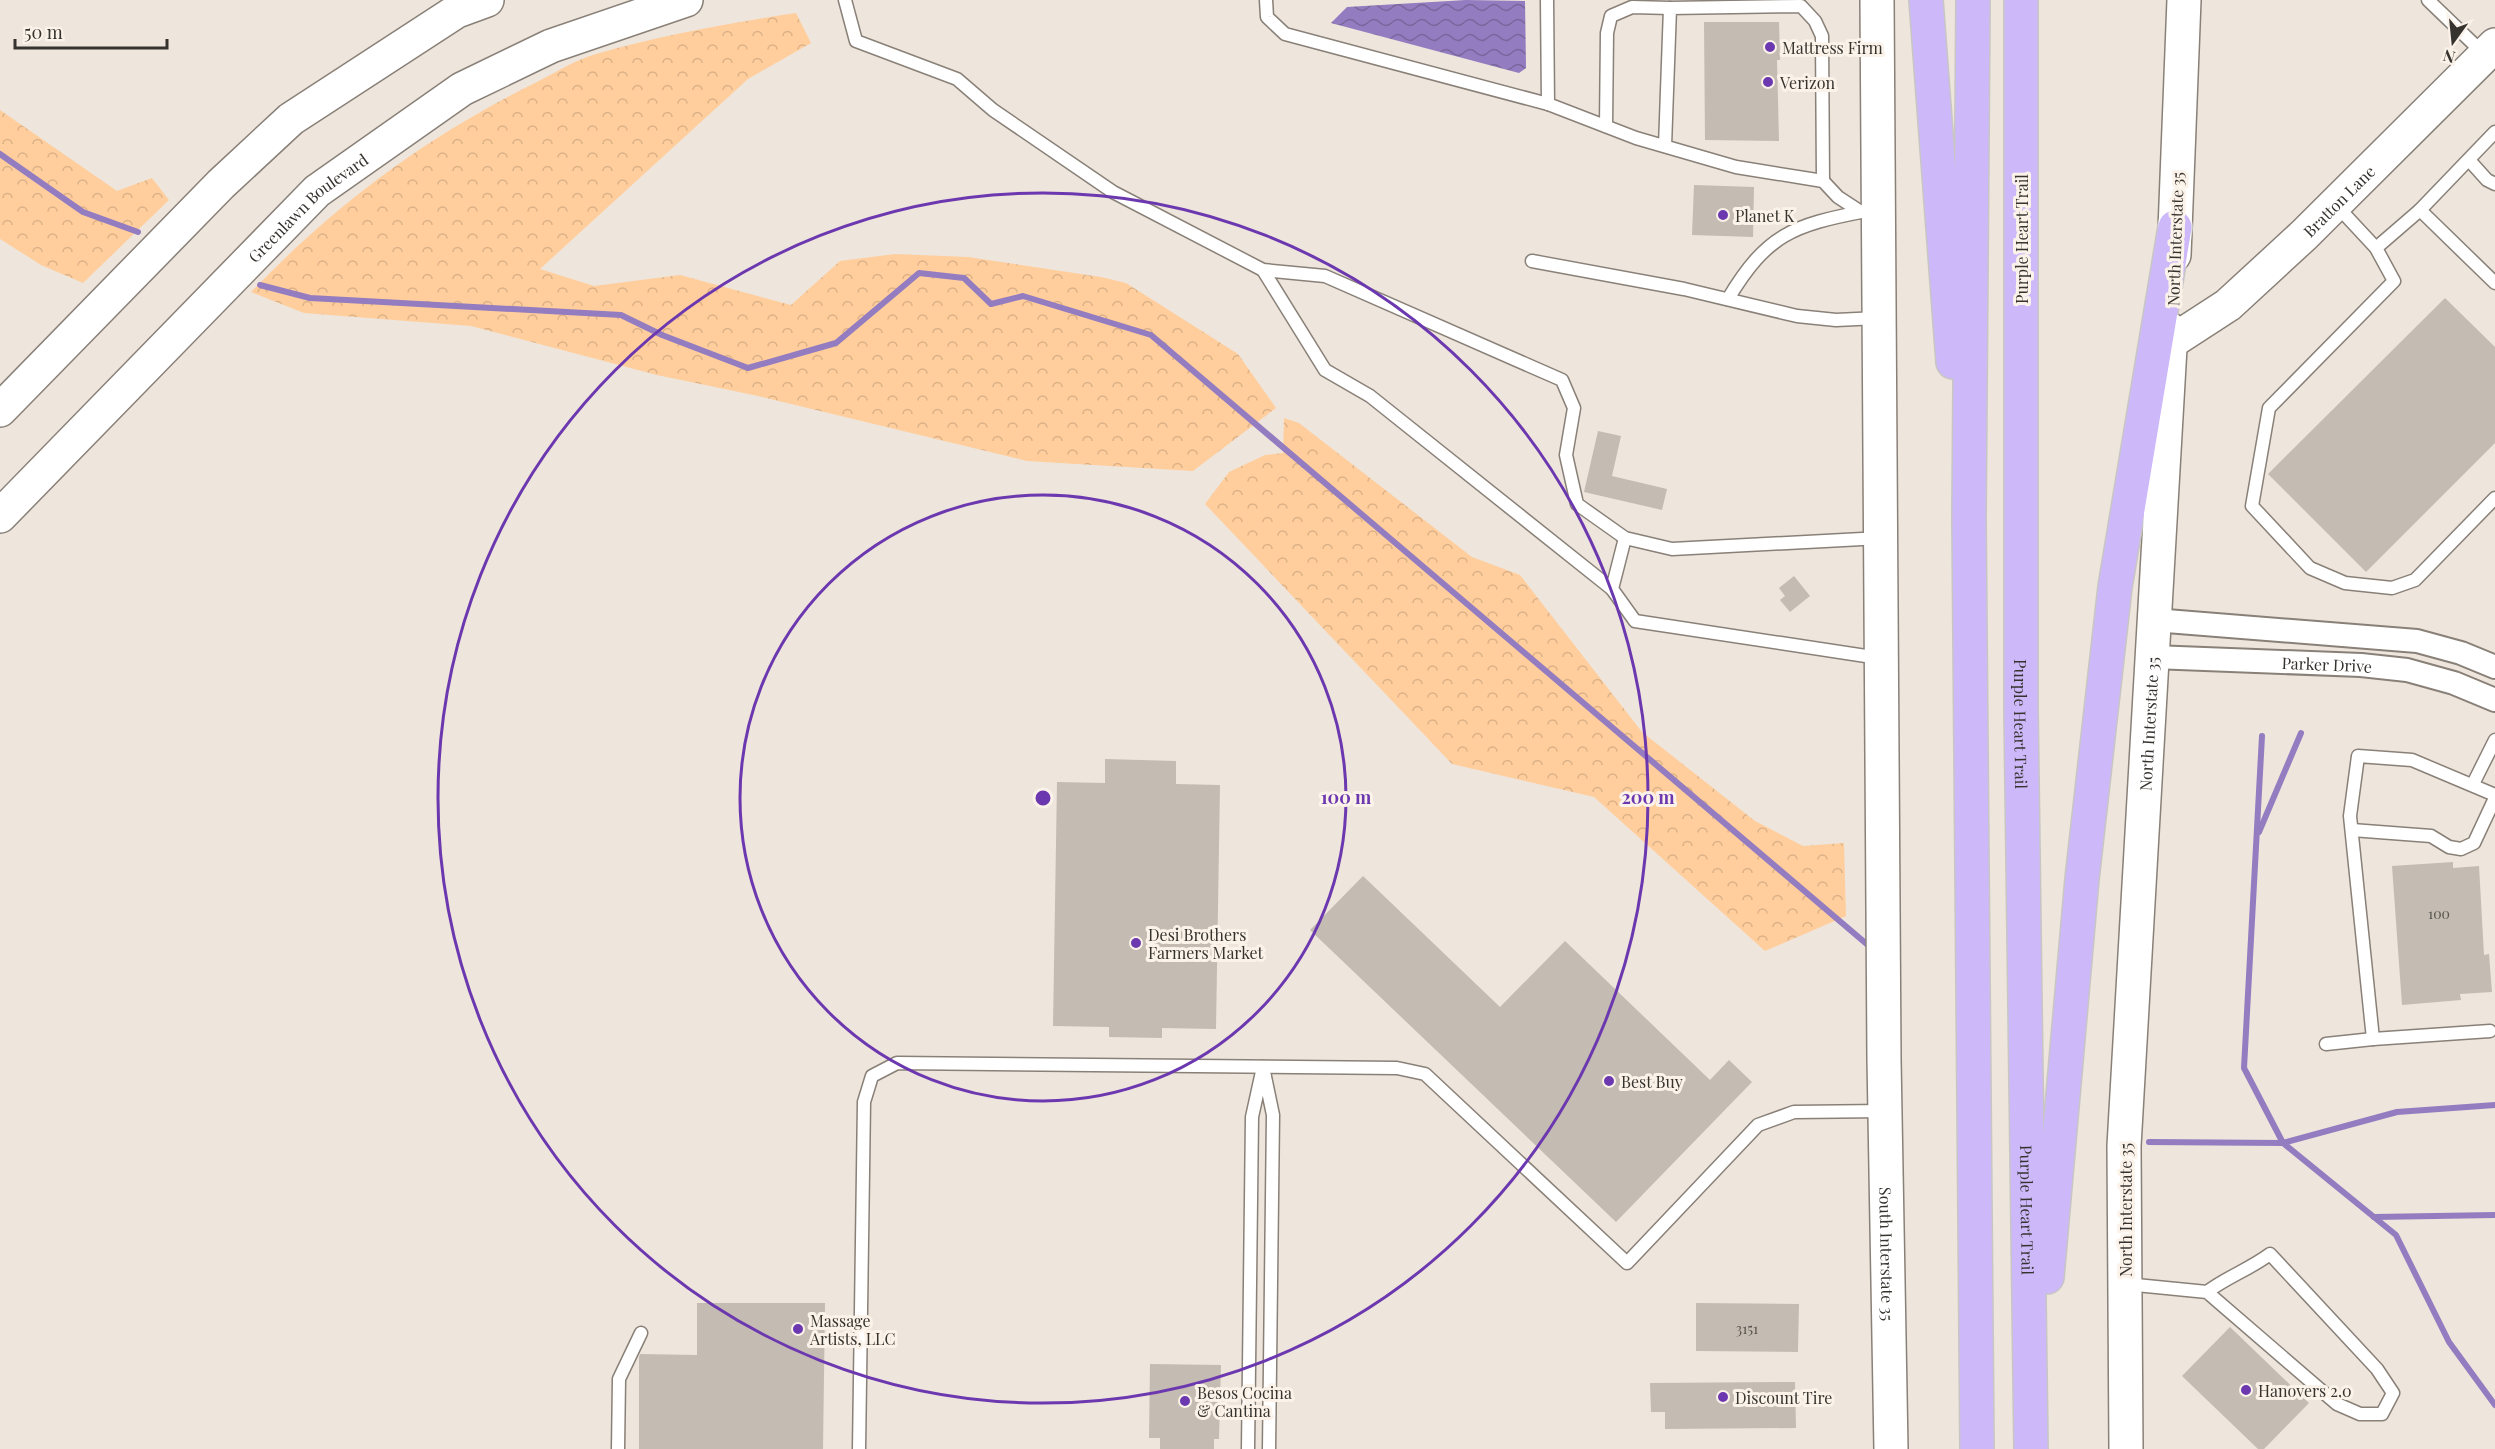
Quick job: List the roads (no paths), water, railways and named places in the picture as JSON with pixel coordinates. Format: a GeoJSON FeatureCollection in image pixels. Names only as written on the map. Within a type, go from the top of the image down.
{"type":"FeatureCollection","features":[{"type":"Feature","properties":{"kind":"highway"},"geometry":{"type":"LineString","coordinates":[[1926,0],[1948,316],[1970,519]]}},
{"type":"Feature","properties":{"kind":"highway"},"geometry":{"type":"LineString","coordinates":[[1973,0],[1970,519],[1977,1449]]}},
{"type":"Feature","properties":{"kind":"highway","name":"Purple Heart Trail"},"geometry":{"type":"LineString","coordinates":[[2021,0],[2021,710],[2032,1449]]}},
{"type":"Feature","properties":{"kind":"highway"},"geometry":{"type":"LineString","coordinates":[[2032,1449],[2082,879],[2115,586],[2175,227]]}},
{"type":"Feature","properties":{"kind":"main road"},"geometry":{"type":"LineString","coordinates":[[0,410],[221,184],[291,119],[457,11],[488,0]]}},
{"type":"Feature","properties":{"kind":"main road","name":"Greenlawn Boulevard"},"geometry":{"type":"LineString","coordinates":[[0,516],[316,191],[462,89],[551,46],[687,0]]}},
{"type":"Feature","properties":{"kind":"main road"},"geometry":{"type":"LineString","coordinates":[[1857,0],[1877,14],[1870,210],[1880,318],[1883,658]]}},
{"type":"Feature","properties":{"kind":"main road","name":"North Interstate 35"},"geometry":{"type":"LineString","coordinates":[[2126,1449],[2124,1146],[2170,342],[2184,0]]}},
{"type":"Feature","properties":{"kind":"main road","name":"Bratton Lane"},"geometry":{"type":"LineString","coordinates":[[2170,342],[2228,305],[2492,54]]}},
{"type":"Feature","properties":{"kind":"main road","name":"South Interstate 35"},"geometry":{"type":"LineString","coordinates":[[1883,658],[1884,1059],[1890,1446]]}},
{"type":"Feature","properties":{"kind":"street","name":"Parker Drive"},"geometry":{"type":"LineString","coordinates":[[2154,620],[2417,641],[2461,653],[2495,667]]}},
{"type":"Feature","properties":{"kind":"street","name":"Parker Drive"},"geometry":{"type":"LineString","coordinates":[[2153,657],[2361,665],[2407,670],[2454,683],[2495,700]]}},
{"type":"Feature","properties":{"kind":"lane"},"geometry":{"type":"LineString","coordinates":[[845,0],[856,41],[957,79],[993,110],[1113,192],[1263,270],[1325,276],[1562,380],[1574,408],[1566,455],[1577,504],[1625,538],[1672,549],[1882,537]]}},
{"type":"Feature","properties":{"kind":"lane"},"geometry":{"type":"LineString","coordinates":[[1266,0],[1267,17],[1285,34],[1548,104],[1665,146],[1737,167],[1823,181],[1838,197],[1870,210]]}},
{"type":"Feature","properties":{"kind":"lane"},"geometry":{"type":"LineString","coordinates":[[1547,0],[1548,104]]}},
{"type":"Feature","properties":{"kind":"lane"},"geometry":{"type":"LineString","coordinates":[[2429,0],[2492,54]]}},
{"type":"Feature","properties":{"kind":"lane"},"geometry":{"type":"LineString","coordinates":[[1606,126],[1606,33],[1611,16],[1632,8],[1801,6],[1815,21],[1822,36],[1823,181]]}},
{"type":"Feature","properties":{"kind":"lane"},"geometry":{"type":"LineString","coordinates":[[1665,146],[1670,8]]}},
{"type":"Feature","properties":{"kind":"lane"},"geometry":{"type":"LineString","coordinates":[[2376,248],[2420,210],[2495,132]]}},
{"type":"Feature","properties":{"kind":"lane"},"geometry":{"type":"LineString","coordinates":[[2469,160],[2487,180],[2495,184]]}},
{"type":"Feature","properties":{"kind":"lane"},"geometry":{"type":"LineString","coordinates":[[2335,204],[2376,248],[2394,281],[2270,408],[2252,506],[2310,568],[2344,583],[2392,588],[2415,580],[2495,498]]}},
{"type":"Feature","properties":{"kind":"lane"},"geometry":{"type":"LineString","coordinates":[[1728,299],[1748,265],[1778,238],[1820,220],[1870,210]]}},
{"type":"Feature","properties":{"kind":"lane"},"geometry":{"type":"LineString","coordinates":[[2420,210],[2495,283]]}},
{"type":"Feature","properties":{"kind":"lane"},"geometry":{"type":"LineString","coordinates":[[1532,261],[1728,299],[1797,316],[1836,320],[1880,318]]}},
{"type":"Feature","properties":{"kind":"lane"},"geometry":{"type":"LineString","coordinates":[[1263,270],[1325,370],[1370,396],[1612,589],[1635,621],[1883,658]]}},
{"type":"Feature","properties":{"kind":"lane"},"geometry":{"type":"LineString","coordinates":[[1612,589],[1625,538]]}},
{"type":"Feature","properties":{"kind":"lane"},"geometry":{"type":"LineString","coordinates":[[2473,784],[2495,740]]}},
{"type":"Feature","properties":{"kind":"lane"},"geometry":{"type":"LineString","coordinates":[[2352,830],[2431,836],[2449,847],[2461,849],[2474,843],[2495,796],[2473,784],[2412,760],[2358,756],[2350,816],[2373,1039]]}},
{"type":"Feature","properties":{"kind":"lane"},"geometry":{"type":"LineString","coordinates":[[2326,1044],[2490,1031]]}},
{"type":"Feature","properties":{"kind":"lane"},"geometry":{"type":"LineString","coordinates":[[859,1449],[864,1102],[872,1076],[897,1063],[1397,1068],[1425,1074],[1627,1263],[1758,1125],[1794,1112],[1885,1110]]}},
{"type":"Feature","properties":{"kind":"lane"},"geometry":{"type":"LineString","coordinates":[[1248,1449],[1252,1117],[1263,1067]]}},
{"type":"Feature","properties":{"kind":"lane"},"geometry":{"type":"LineString","coordinates":[[1263,1067],[1273,1115],[1269,1449]]}},
{"type":"Feature","properties":{"kind":"lane"},"geometry":{"type":"LineString","coordinates":[[2125,1284],[2207,1292],[2337,1404],[2360,1414],[2382,1414],[2393,1393],[2377,1370],[2270,1254],[2251,1268],[2220,1282],[2207,1292]]}},
{"type":"Feature","properties":{"kind":"lane"},"geometry":{"type":"LineString","coordinates":[[618,1449],[619,1379],[640,1333]]}},
{"type":"Feature","properties":{"kind":"water"},"geometry":{"type":"Polygon","coordinates":[[[1466,0],[1525,1],[1526,68],[1519,73],[1331,23],[1347,7],[1466,0]]]}},
{"type":"Feature","properties":{"kind":"waterway"},"geometry":{"type":"LineString","coordinates":[[0,154],[83,212],[138,232]]}},
{"type":"Feature","properties":{"kind":"waterway"},"geometry":{"type":"LineString","coordinates":[[260,285],[310,298],[621,315],[662,335],[748,368],[836,343],[919,273],[964,278],[991,304],[1023,296],[1151,335],[1869,946]]}},
{"type":"Feature","properties":{"kind":"waterway"},"geometry":{"type":"LineString","coordinates":[[2259,832],[2301,733]]}},
{"type":"Feature","properties":{"kind":"waterway"},"geometry":{"type":"LineString","coordinates":[[2262,736],[2244,1068],[2283,1143],[2397,1112],[2495,1105]]}},
{"type":"Feature","properties":{"kind":"waterway"},"geometry":{"type":"LineString","coordinates":[[2149,1142],[2283,1143],[2396,1235],[2449,1342],[2495,1405]]}},
{"type":"Feature","properties":{"kind":"waterway"},"geometry":{"type":"LineString","coordinates":[[2374,1217],[2495,1215]]}},
{"type":"Feature","properties":{"kind":"place","name":"Mattress Firm"},"geometry":{"type":"Point","coordinates":[1770,47]}},
{"type":"Feature","properties":{"kind":"place","name":"Verizon"},"geometry":{"type":"Point","coordinates":[1768,82]}},
{"type":"Feature","properties":{"kind":"place","name":"Planet K"},"geometry":{"type":"Point","coordinates":[1723,215]}},
{"type":"Feature","properties":{"kind":"place","name":"Desi Brothers Farmers Market"},"geometry":{"type":"Point","coordinates":[1136,943]}},
{"type":"Feature","properties":{"kind":"place","name":"Best Buy"},"geometry":{"type":"Point","coordinates":[1609,1081]}},
{"type":"Feature","properties":{"kind":"place","name":"Massage Artists, LLC"},"geometry":{"type":"Point","coordinates":[798,1329]}},
{"type":"Feature","properties":{"kind":"place","name":"Hanovers 2.0"},"geometry":{"type":"Point","coordinates":[2246,1390]}},
{"type":"Feature","properties":{"kind":"place","name":"Discount Tire"},"geometry":{"type":"Point","coordinates":[1723,1397]}},
{"type":"Feature","properties":{"kind":"place","name":"Besos Cocina & Cantina"},"geometry":{"type":"Point","coordinates":[1185,1401]}}]}
